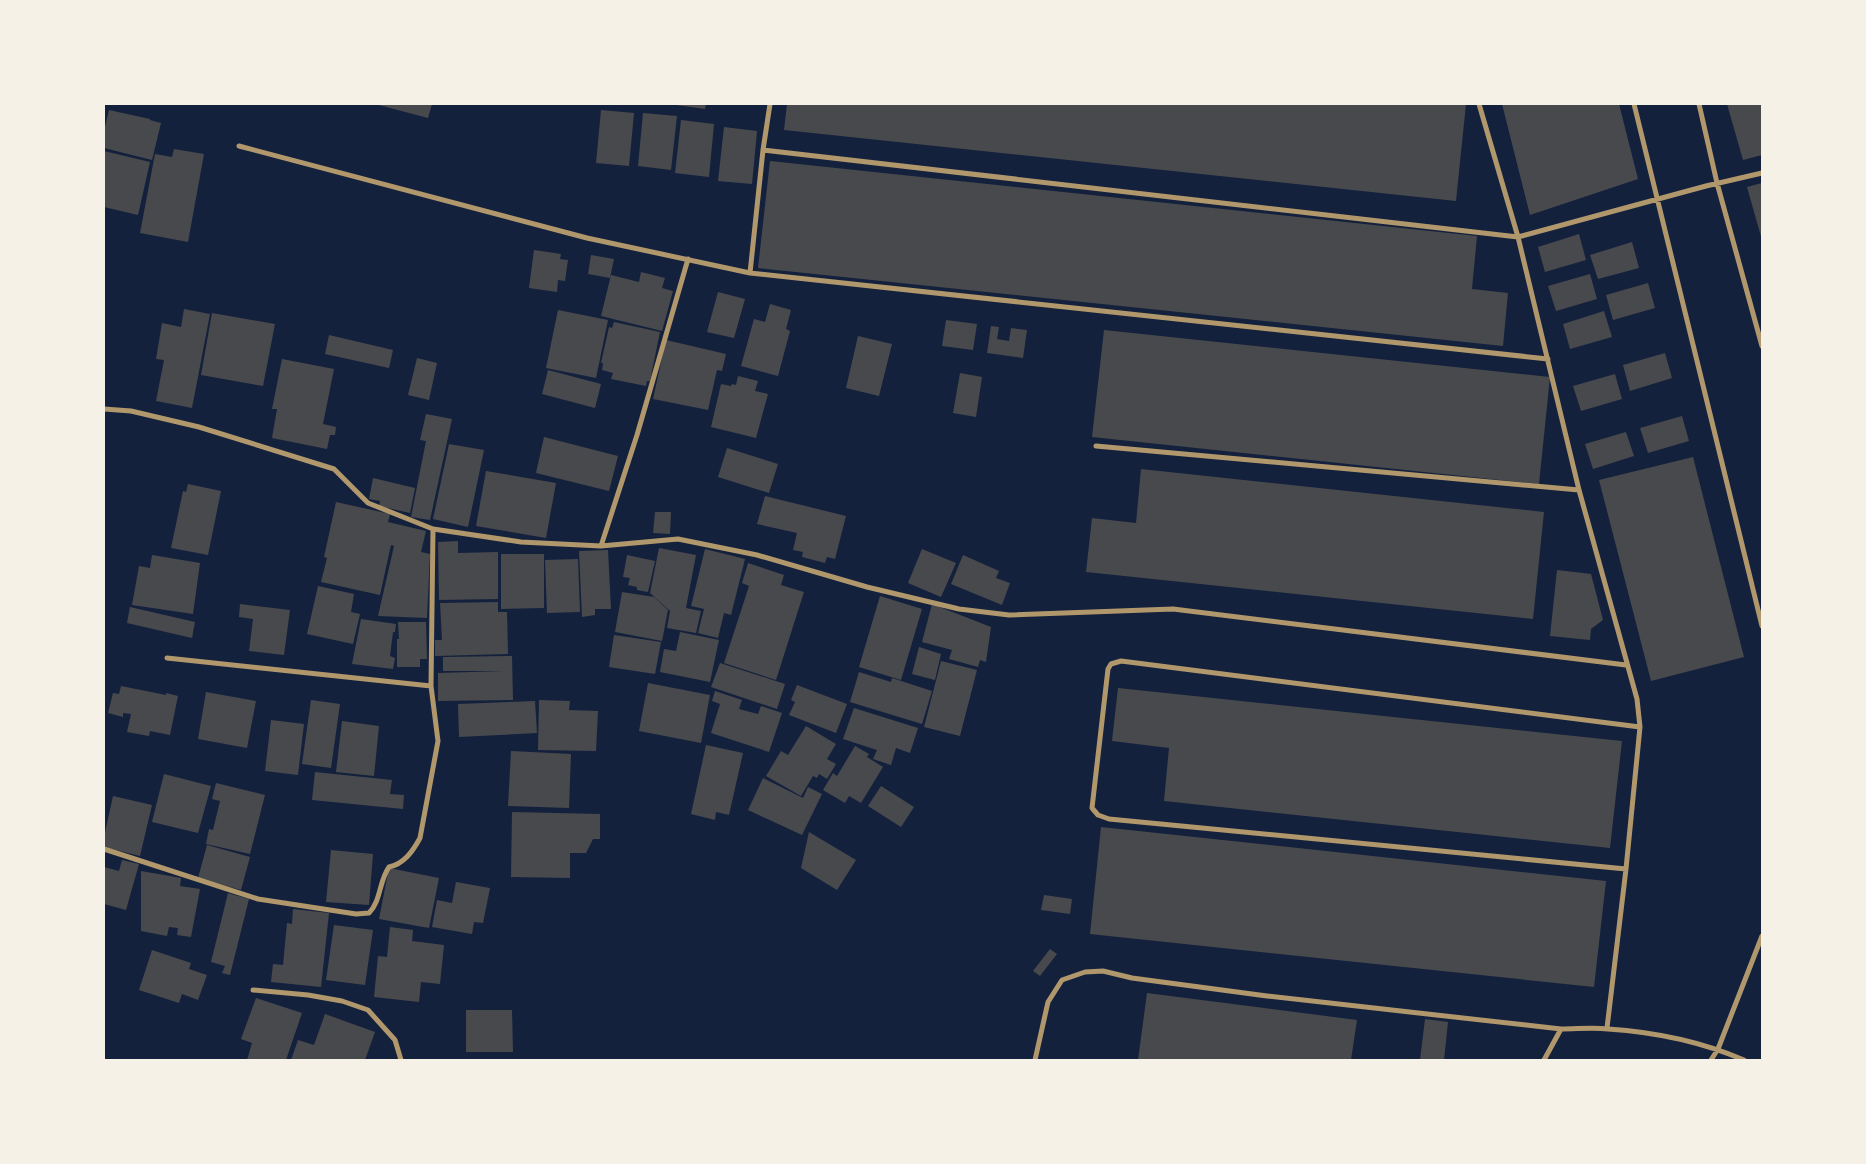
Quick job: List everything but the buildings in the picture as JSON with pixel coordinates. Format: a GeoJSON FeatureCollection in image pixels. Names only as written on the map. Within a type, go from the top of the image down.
{"type":"FeatureCollection","features":[{"type":"Feature","properties":{"kind":"street"},"geometry":{"type":"LineString","coordinates":[[750,273],[762,150],[770,104]]}},
{"type":"Feature","properties":{"kind":"street"},"geometry":{"type":"LineString","coordinates":[[1479,104],[1518,237],[1579,490],[1636,699],[1640,727],[1626,869],[1607,1028]]}},
{"type":"Feature","properties":{"kind":"street"},"geometry":{"type":"LineString","coordinates":[[1634,104],[1762,626]]}},
{"type":"Feature","properties":{"kind":"street"},"geometry":{"type":"LineString","coordinates":[[1699,104],[1718,183],[1762,346]]}},
{"type":"Feature","properties":{"kind":"street"},"geometry":{"type":"LineString","coordinates":[[239,146],[587,238],[750,273],[1548,359]]}},
{"type":"Feature","properties":{"kind":"street"},"geometry":{"type":"LineString","coordinates":[[762,150],[1518,237],[1762,173]]}},
{"type":"Feature","properties":{"kind":"street"},"geometry":{"type":"LineString","coordinates":[[601,546],[637,434],[688,259]]}},
{"type":"Feature","properties":{"kind":"street"},"geometry":{"type":"LineString","coordinates":[[104,409],[131,412],[199,427],[334,469],[368,503],[433,529],[521,542],[601,546],[678,539],[757,555],[867,587],[959,609],[1009,615],[1173,609],[1626,666]]}},
{"type":"Feature","properties":{"kind":"street"},"geometry":{"type":"LineString","coordinates":[[1096,446],[1579,490]]}},
{"type":"Feature","properties":{"kind":"street"},"geometry":{"type":"LineString","coordinates":[[104,849],[258,899],[356,914],[368,913],[375,906],[384,874],[389,867],[397,865],[414,850],[420,838],[438,741],[431,686],[433,529]]}},
{"type":"Feature","properties":{"kind":"street"},"geometry":{"type":"LineString","coordinates":[[167,658],[431,686]]}},
{"type":"Feature","properties":{"kind":"street"},"geometry":{"type":"LineString","coordinates":[[1626,869],[1109,819],[1098,815],[1092,808],[1108,669],[1111,664],[1120,661],[1640,727]]}},
{"type":"Feature","properties":{"kind":"street"},"geometry":{"type":"LineString","coordinates":[[1711,1060],[1718,1049],[1762,936]]}},
{"type":"Feature","properties":{"kind":"street"},"geometry":{"type":"LineString","coordinates":[[1035,1060],[1048,1002],[1062,980],[1085,972],[1103,971],[1132,978],[1267,996],[1561,1029],[1607,1028],[1662,1036],[1718,1049],[1744,1060]]}},
{"type":"Feature","properties":{"kind":"street"},"geometry":{"type":"LineString","coordinates":[[253,990],[308,995],[368,1010],[395,1040],[401,1060]]}},
{"type":"Feature","properties":{"kind":"street"},"geometry":{"type":"LineString","coordinates":[[1544,1060],[1561,1029]]}}]}
